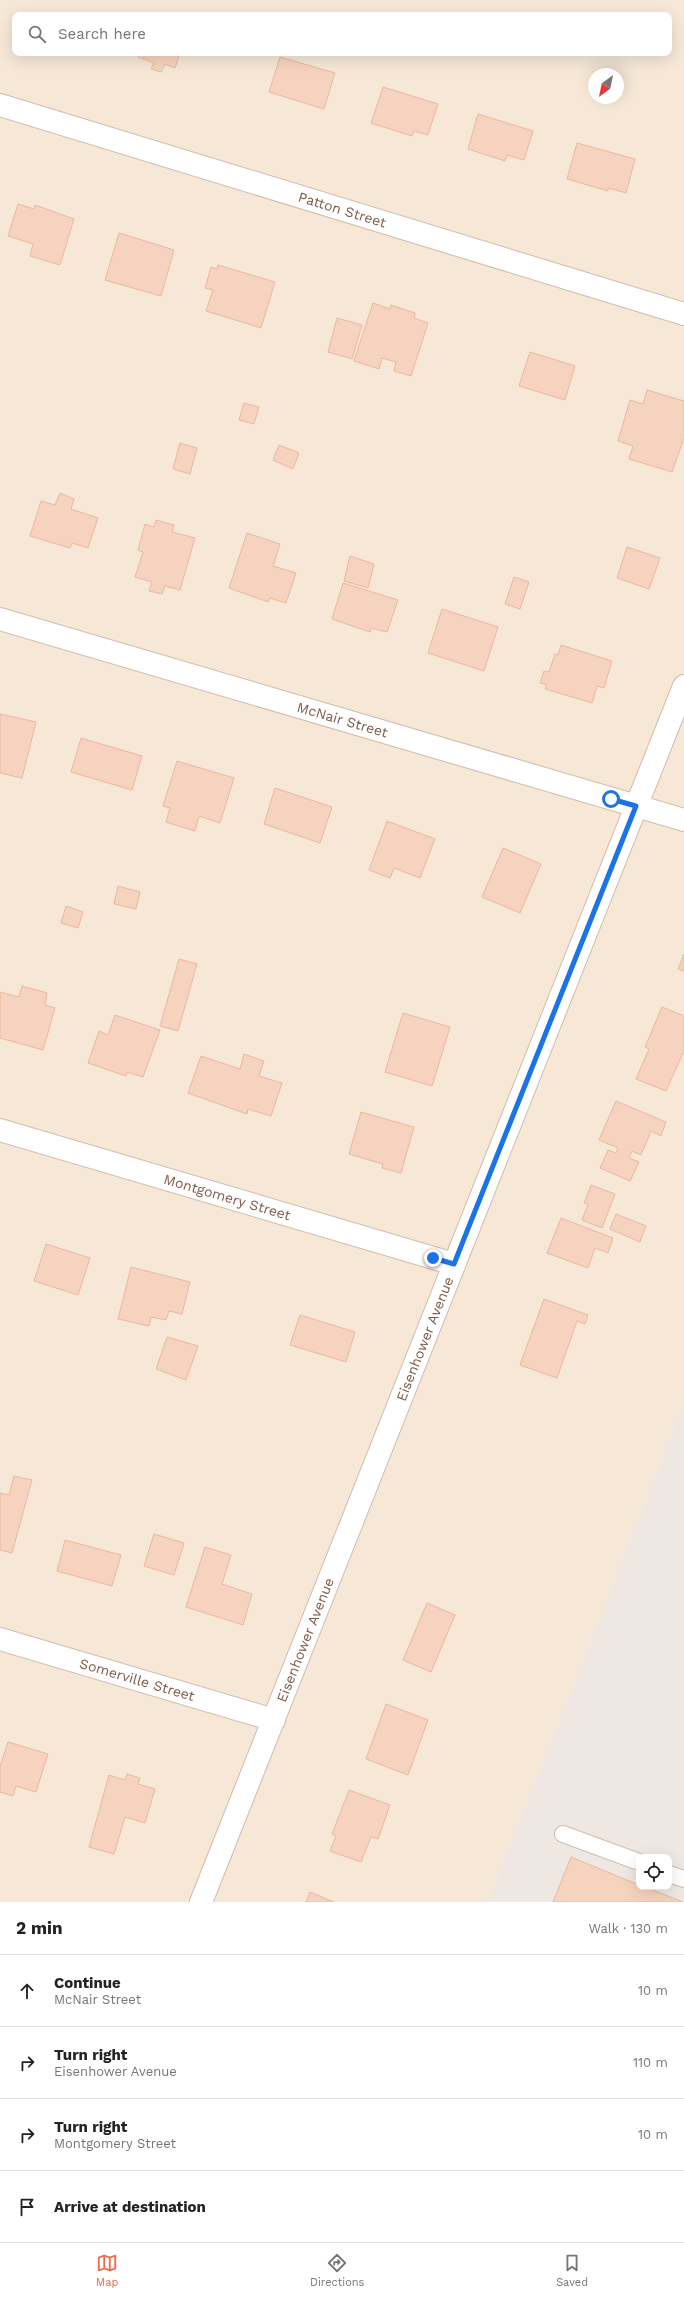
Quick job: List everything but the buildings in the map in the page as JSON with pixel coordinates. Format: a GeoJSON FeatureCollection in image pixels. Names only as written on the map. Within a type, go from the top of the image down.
{"type":"FeatureCollection","features":[{"type":"Feature","properties":{"kind":"street","name":"Patton Street"},"geometry":{"type":"LineString","coordinates":[[0,105],[684,314]]}},
{"type":"Feature","properties":{"kind":"street","name":"McNair Street"},"geometry":{"type":"LineString","coordinates":[[0,619],[684,820]]}},
{"type":"Feature","properties":{"kind":"street","name":"Eisenhower Avenue"},"geometry":{"type":"LineString","coordinates":[[201,1902],[684,686]]}},
{"type":"Feature","properties":{"kind":"street","name":"Montgomery Street"},"geometry":{"type":"LineString","coordinates":[[0,1130],[454,1264]]}},
{"type":"Feature","properties":{"kind":"street","name":"Somerville Street"},"geometry":{"type":"LineString","coordinates":[[0,1639],[274,1720]]}},
{"type":"Feature","properties":{"kind":"lane"},"geometry":{"type":"LineString","coordinates":[[563,1834],[636,1861]]}},
{"type":"Feature","properties":{"kind":"lane"},"geometry":{"type":"LineString","coordinates":[[672,1875],[684,1879]]}},
{"type":"Feature","properties":{"kind":"shaded area"},"geometry":{"type":"Polygon","coordinates":[[[0,0],[684,0],[684,1402],[487,1902],[0,1902],[0,0]]]}},
{"type":"Feature","properties":{"kind":"shaded area"},"geometry":{"type":"Polygon","coordinates":[[[684,1402],[684,1902],[487,1902],[684,1402]]]}},
{"type":"Feature","properties":{"kind":"route"},"geometry":{"type":"LineString","coordinates":[[433,1258],[454,1264],[636,806],[611,799]]}}]}
